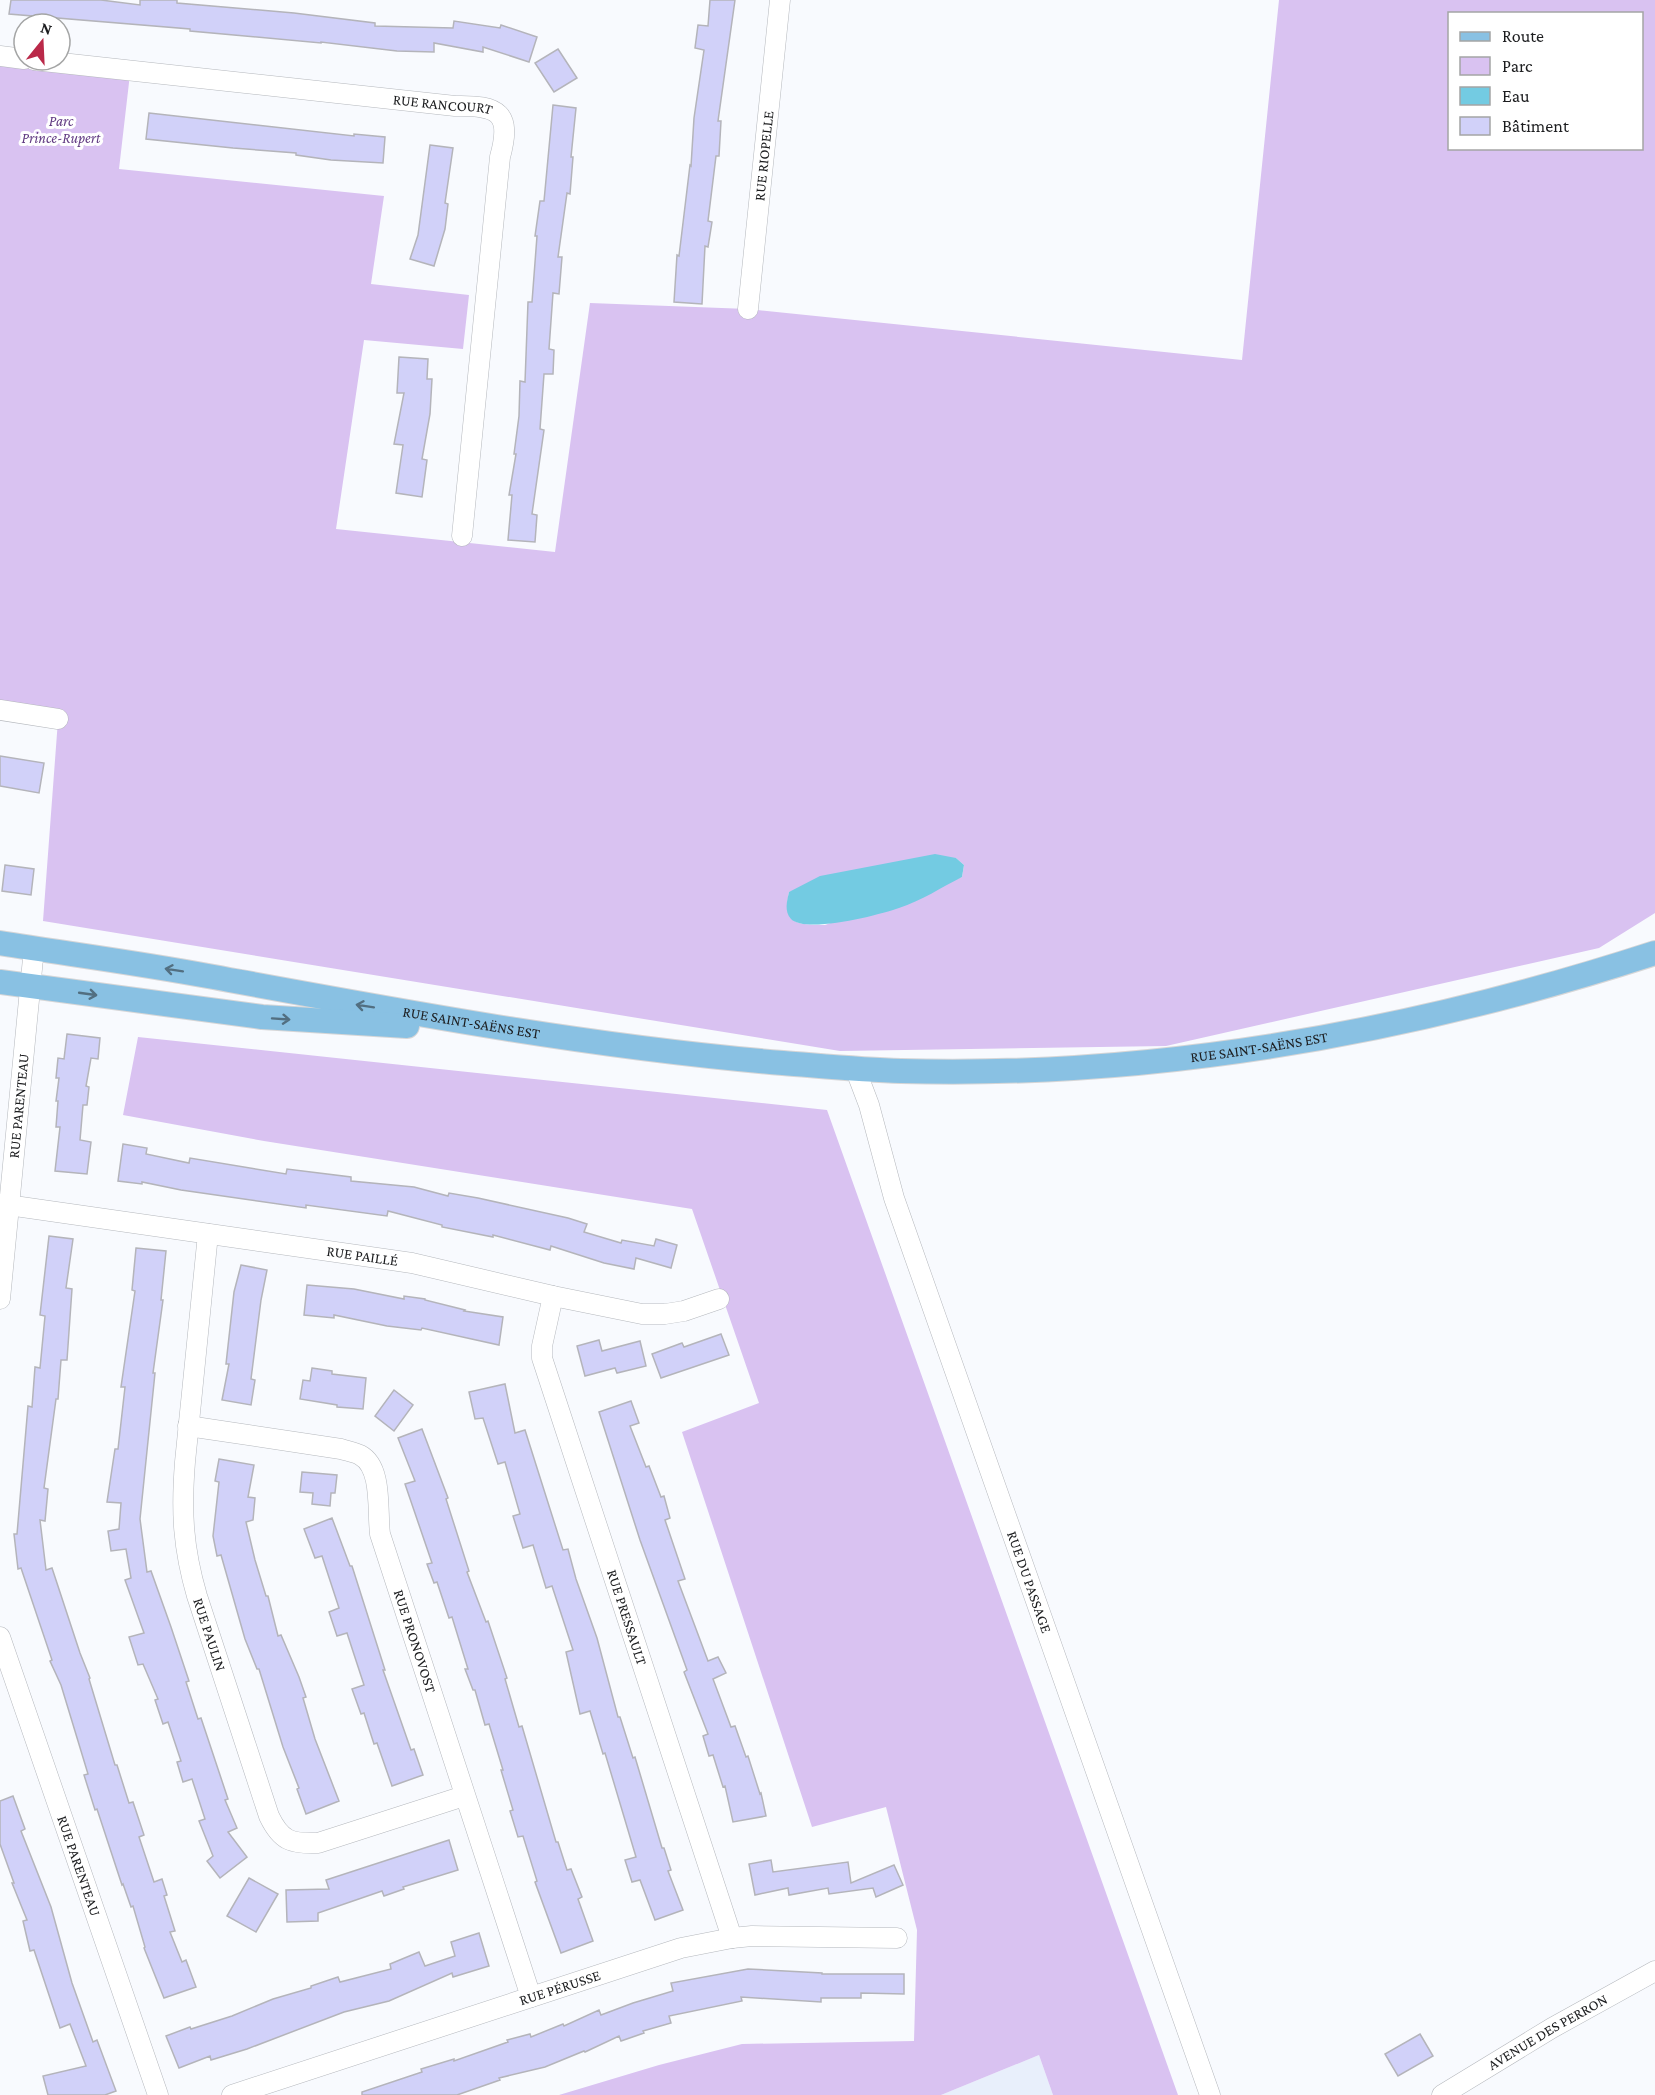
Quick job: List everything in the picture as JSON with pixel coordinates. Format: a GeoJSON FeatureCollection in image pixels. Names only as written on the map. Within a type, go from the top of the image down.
{"type":"FeatureCollection","features":[{"type":"Feature","properties":{"kind":"main road","name":"RUE SAINT-SAËNS EST"},"geometry":{"type":"LineString","coordinates":[[0,943],[204,975],[343,1002],[609,1045],[735,1059],[901,1071],[1110,1066],[1227,1054],[1306,1042],[1413,1020],[1537,989],[1655,953]]}},
{"type":"Feature","properties":{"kind":"main road","name":"RUE SAINT-SAËNS EST"},"geometry":{"type":"LineString","coordinates":[[0,982],[262,1017],[527,1033]]}},
{"type":"Feature","properties":{"kind":"street","name":"RUE RIOPELLE"},"geometry":{"type":"LineString","coordinates":[[748,309],[780,0]]}},
{"type":"Feature","properties":{"kind":"street","name":"RUE RANCOURT"},"geometry":{"type":"LineString","coordinates":[[72,64],[444,105],[477,106],[494,111],[505,123],[506,136],[500,157],[462,536]]}},
{"type":"Feature","properties":{"kind":"street"},"geometry":{"type":"LineString","coordinates":[[0,710],[58,719]]}},
{"type":"Feature","properties":{"kind":"street","name":"RUE PARENTEAU"},"geometry":{"type":"LineString","coordinates":[[0,1299],[5,1204],[34,948]]}},
{"type":"Feature","properties":{"kind":"street","name":"RUE DU PASSAGE"},"geometry":{"type":"LineString","coordinates":[[855,1068],[869,1105],[894,1198],[1210,2095]]}},
{"type":"Feature","properties":{"kind":"street","name":"RUE PAILLÉ"},"geometry":{"type":"LineString","coordinates":[[5,1204],[412,1263],[642,1314],[684,1311],[719,1299]]}},
{"type":"Feature","properties":{"kind":"street","name":"RUE PAULIN"},"geometry":{"type":"LineString","coordinates":[[208,1234],[188,1426],[182,1500],[183,1536],[189,1570],[276,1830],[289,1841],[303,1844],[318,1843],[464,1796]]}},
{"type":"Feature","properties":{"kind":"street","name":"RUE PRESSAULT"},"geometry":{"type":"LineString","coordinates":[[553,1296],[542,1346],[542,1358],[732,1938]]}},
{"type":"Feature","properties":{"kind":"street","name":"RUE PRONOVOST"},"geometry":{"type":"LineString","coordinates":[[188,1426],[341,1449],[361,1455],[373,1467],[377,1483],[380,1534],[531,1996]]}},
{"type":"Feature","properties":{"kind":"street","name":"RUE PARENTEAU"},"geometry":{"type":"LineString","coordinates":[[0,1637],[158,2095]]}},
{"type":"Feature","properties":{"kind":"street","name":"RUE PÉRUSSE"},"geometry":{"type":"LineString","coordinates":[[232,2095],[672,1951],[732,1938],[773,1935],[897,1938]]}},
{"type":"Feature","properties":{"kind":"street","name":"AVENUE DES PERRON"},"geometry":{"type":"LineString","coordinates":[[1442,2095],[1552,2028],[1655,1971]]}},
{"type":"Feature","properties":{"kind":"shaded area"},"geometry":{"type":"Polygon","coordinates":[[[1039,2055],[1053,2095],[941,2095],[1039,2055]]]}},
{"type":"Feature","properties":{"kind":"green space","name":"Parc Prince-Rupert"},"geometry":{"type":"Polygon","coordinates":[[[1279,0],[1655,0],[1655,913],[1599,948],[1166,1046],[840,1051],[43,921],[58,720],[0,710],[0,58],[12,59],[12,72],[72,72],[72,67],[130,74],[119,169],[384,196],[371,284],[469,295],[463,349],[364,340],[336,529],[555,552],[590,303],[748,309],[1242,360],[1279,0]],[[956,858],[789,892],[788,911],[794,921],[825,925],[962,877],[964,865],[956,858]]]}},
{"type":"Feature","properties":{"kind":"green space"},"geometry":{"type":"Polygon","coordinates":[[[138,1037],[827,1110],[1178,2095],[1053,2095],[1039,2055],[941,2095],[559,2095],[659,2065],[742,2044],[914,2041],[917,1930],[886,1807],[812,1827],[682,1432],[759,1403],[692,1209],[264,1141],[123,1115],[138,1037]]]}},
{"type":"Feature","properties":{"kind":"water"},"geometry":{"type":"Polygon","coordinates":[[[935,854],[956,858],[964,865],[962,877],[907,905],[860,919],[811,925],[791,919],[787,913],[789,892],[820,876],[935,854]]]}},
{"type":"Feature","properties":{"kind":"building"},"geometry":{"type":"Polygon","coordinates":[[[11,0],[101,0],[140,5],[140,0],[177,0],[177,3],[294,13],[375,23],[375,26],[453,28],[454,21],[500,28],[501,25],[537,37],[529,62],[483,47],[483,52],[434,43],[434,52],[397,51],[72,19],[72,12],[12,12],[12,14],[9,14],[11,0]]]}},
{"type":"Feature","properties":{"kind":"building"},"geometry":{"type":"Polygon","coordinates":[[[710,0],[735,0],[718,121],[721,121],[719,156],[716,156],[708,221],[712,222],[708,247],[705,246],[702,304],[674,302],[677,255],[679,256],[691,166],[694,118],[704,50],[695,48],[698,25],[708,26],[710,0]]]}},
{"type":"Feature","properties":{"kind":"building"},"geometry":{"type":"Polygon","coordinates":[[[558,49],[577,78],[554,92],[535,63],[558,49]]]}},
{"type":"Feature","properties":{"kind":"building"},"geometry":{"type":"Polygon","coordinates":[[[553,105],[576,108],[570,194],[567,193],[558,257],[562,257],[559,294],[553,293],[549,349],[554,350],[553,374],[544,374],[540,429],[544,430],[532,514],[537,515],[535,542],[508,540],[512,495],[509,495],[516,454],[514,454],[519,416],[520,381],[525,382],[528,302],[532,302],[537,236],[535,236],[540,201],[544,201],[553,105]]]}},
{"type":"Feature","properties":{"kind":"building"},"geometry":{"type":"Polygon","coordinates":[[[149,113],[354,136],[354,134],[385,137],[383,163],[331,160],[296,155],[296,153],[146,139],[149,113]]]}},
{"type":"Feature","properties":{"kind":"building"},"geometry":{"type":"Polygon","coordinates":[[[430,145],[453,148],[445,203],[448,204],[445,229],[434,266],[410,259],[418,235],[430,145]]]}},
{"type":"Feature","properties":{"kind":"building"},"geometry":{"type":"Polygon","coordinates":[[[399,357],[428,359],[427,379],[432,379],[430,414],[422,459],[427,460],[422,497],[396,493],[403,445],[394,444],[404,393],[397,393],[399,357]]]}},
{"type":"Feature","properties":{"kind":"building"},"geometry":{"type":"Polygon","coordinates":[[[0,756],[44,763],[39,793],[0,786],[0,756]]]}},
{"type":"Feature","properties":{"kind":"building"},"geometry":{"type":"Polygon","coordinates":[[[5,865],[34,869],[31,895],[2,891],[5,865]]]}},
{"type":"Feature","properties":{"kind":"building"},"geometry":{"type":"Polygon","coordinates":[[[67,1034],[100,1038],[98,1059],[91,1058],[86,1086],[89,1087],[87,1105],[83,1105],[80,1140],[91,1142],[87,1174],[55,1171],[60,1127],[56,1127],[59,1078],[56,1078],[58,1058],[64,1059],[67,1034]]]}},
{"type":"Feature","properties":{"kind":"building"},"geometry":{"type":"Polygon","coordinates":[[[123,1144],[147,1148],[146,1154],[189,1163],[190,1158],[286,1174],[287,1169],[351,1177],[351,1181],[414,1187],[448,1196],[449,1193],[478,1198],[568,1218],[587,1224],[584,1232],[621,1243],[622,1240],[654,1246],[656,1239],[677,1245],[671,1268],[636,1258],[634,1269],[604,1263],[551,1246],[550,1250],[493,1235],[493,1237],[442,1227],[442,1225],[388,1211],[387,1216],[306,1205],[306,1208],[142,1182],[142,1184],[118,1181],[123,1144]]]}},
{"type":"Feature","properties":{"kind":"building"},"geometry":{"type":"Polygon","coordinates":[[[49,1236],[73,1239],[66,1288],[72,1289],[67,1360],[61,1360],[58,1399],[56,1399],[44,1488],[48,1489],[45,1521],[40,1520],[46,1570],[52,1568],[90,1678],[115,1765],[117,1765],[129,1803],[133,1802],[144,1835],[139,1837],[154,1882],[162,1879],[167,1895],[164,1896],[175,1931],[170,1932],[182,1962],[186,1960],[196,1987],[164,1998],[144,1948],[133,1906],[131,1907],[122,1885],[97,1809],[95,1810],[84,1775],[88,1774],[61,1685],[50,1661],[52,1660],[21,1568],[18,1569],[14,1534],[17,1534],[28,1406],[32,1407],[35,1367],[40,1368],[45,1316],[40,1315],[49,1236]]]}},
{"type":"Feature","properties":{"kind":"building"},"geometry":{"type":"Polygon","coordinates":[[[136,1248],[166,1251],[140,1519],[147,1572],[151,1571],[171,1627],[189,1681],[186,1682],[198,1719],[201,1718],[228,1799],[225,1800],[237,1828],[228,1832],[247,1857],[220,1878],[207,1861],[213,1856],[199,1821],[205,1819],[192,1779],[183,1782],[177,1762],[181,1761],[168,1722],[163,1724],[155,1700],[158,1699],[143,1664],[138,1665],[129,1637],[144,1633],[125,1580],[131,1578],[126,1549],[111,1551],[108,1531],[119,1529],[121,1503],[107,1502],[115,1449],[118,1449],[125,1387],[121,1387],[135,1291],[132,1290],[136,1248]]]}},
{"type":"Feature","properties":{"kind":"building"},"geometry":{"type":"Polygon","coordinates":[[[241,1265],[267,1270],[251,1379],[255,1380],[251,1405],[222,1400],[229,1364],[226,1364],[234,1292],[241,1265]]]}},
{"type":"Feature","properties":{"kind":"building"},"geometry":{"type":"Polygon","coordinates":[[[307,1285],[354,1289],[404,1299],[404,1296],[425,1299],[464,1311],[503,1317],[499,1345],[422,1328],[421,1330],[387,1326],[334,1315],[334,1318],[304,1315],[307,1285]]]}},
{"type":"Feature","properties":{"kind":"building"},"geometry":{"type":"Polygon","coordinates":[[[721,1334],[729,1355],[661,1378],[652,1354],[682,1343],[684,1347],[721,1334]]]}},
{"type":"Feature","properties":{"kind":"building"},"geometry":{"type":"Polygon","coordinates":[[[599,1340],[602,1351],[640,1341],[646,1366],[617,1373],[615,1368],[585,1376],[577,1346],[599,1340]]]}},
{"type":"Feature","properties":{"kind":"building"},"geometry":{"type":"Polygon","coordinates":[[[312,1368],[332,1371],[332,1374],[366,1378],[363,1409],[337,1407],[337,1405],[300,1399],[303,1380],[310,1381],[312,1368]]]}},
{"type":"Feature","properties":{"kind":"building"},"geometry":{"type":"Polygon","coordinates":[[[505,1384],[515,1433],[525,1430],[563,1550],[568,1549],[597,1638],[618,1717],[620,1717],[633,1758],[635,1757],[662,1848],[664,1848],[671,1870],[668,1871],[683,1910],[655,1920],[640,1880],[632,1882],[625,1860],[636,1857],[590,1711],[580,1714],[566,1652],[573,1650],[552,1586],[546,1588],[533,1545],[523,1548],[513,1516],[520,1514],[505,1462],[498,1464],[483,1418],[475,1419],[469,1392],[505,1384]]]}},
{"type":"Feature","properties":{"kind":"building"},"geometry":{"type":"Polygon","coordinates":[[[394,1390],[413,1405],[394,1431],[375,1416],[394,1390]]]}},
{"type":"Feature","properties":{"kind":"building"},"geometry":{"type":"Polygon","coordinates":[[[631,1401],[639,1423],[630,1426],[646,1467],[649,1466],[661,1497],[664,1496],[670,1518],[665,1520],[685,1579],[678,1581],[708,1661],[718,1657],[726,1673],[713,1679],[731,1727],[735,1726],[746,1757],[748,1756],[761,1793],[766,1816],[733,1822],[725,1786],[723,1787],[713,1755],[709,1756],[703,1736],[708,1734],[684,1672],[687,1670],[640,1540],[599,1412],[631,1401]]]}},
{"type":"Feature","properties":{"kind":"building"},"geometry":{"type":"Polygon","coordinates":[[[422,1429],[448,1498],[446,1499],[469,1571],[467,1572],[486,1622],[488,1621],[507,1678],[505,1679],[519,1727],[522,1726],[556,1842],[558,1842],[567,1870],[571,1869],[582,1897],[578,1899],[593,1941],[561,1953],[535,1882],[537,1881],[523,1836],[518,1837],[510,1811],[513,1810],[501,1770],[503,1770],[489,1724],[485,1725],[475,1690],[473,1690],[465,1669],[468,1669],[452,1617],[449,1618],[437,1582],[434,1583],[427,1564],[432,1563],[405,1484],[415,1481],[398,1438],[422,1429]]]}},
{"type":"Feature","properties":{"kind":"building"},"geometry":{"type":"Polygon","coordinates":[[[219,1459],[254,1465],[248,1497],[255,1498],[253,1520],[246,1522],[255,1560],[266,1596],[268,1596],[278,1636],[281,1635],[299,1677],[315,1739],[339,1801],[306,1814],[259,1669],[257,1669],[245,1639],[221,1555],[217,1556],[213,1536],[219,1482],[215,1481],[219,1459]]]}},
{"type":"Feature","properties":{"kind":"building"},"geometry":{"type":"Polygon","coordinates":[[[302,1472],[337,1475],[335,1493],[331,1493],[330,1506],[312,1504],[313,1493],[300,1492],[302,1472]]]}},
{"type":"Feature","properties":{"kind":"building"},"geometry":{"type":"Polygon","coordinates":[[[332,1518],[350,1566],[352,1566],[385,1670],[383,1670],[411,1750],[414,1749],[423,1775],[392,1786],[377,1743],[374,1744],[364,1713],[361,1714],[352,1689],[364,1685],[347,1633],[337,1636],[329,1612],[339,1608],[322,1556],[315,1558],[304,1529],[332,1518]]]}},
{"type":"Feature","properties":{"kind":"building"},"geometry":{"type":"Polygon","coordinates":[[[13,1796],[25,1829],[21,1831],[51,1907],[72,1983],[93,2042],[97,2040],[116,2091],[105,2095],[48,2095],[43,2076],[86,2066],[70,2024],[60,2028],[34,1950],[30,1951],[23,1921],[27,1920],[0,1844],[0,1801],[13,1796]]]}},
{"type":"Feature","properties":{"kind":"building"},"geometry":{"type":"Polygon","coordinates":[[[449,1840],[458,1870],[403,1887],[404,1889],[384,1896],[382,1891],[318,1913],[318,1921],[287,1922],[286,1890],[329,1889],[326,1880],[449,1840]]]}},
{"type":"Feature","properties":{"kind":"building"},"geometry":{"type":"Polygon","coordinates":[[[771,1860],[773,1872],[848,1862],[851,1883],[894,1865],[903,1885],[876,1897],[873,1888],[829,1894],[828,1888],[789,1895],[788,1888],[755,1895],[749,1864],[771,1860]]]}},
{"type":"Feature","properties":{"kind":"building"},"geometry":{"type":"Polygon","coordinates":[[[249,1878],[278,1894],[256,1932],[227,1916],[249,1878]]]}},
{"type":"Feature","properties":{"kind":"building"},"geometry":{"type":"Polygon","coordinates":[[[479,1933],[489,1966],[453,1977],[452,1973],[389,2001],[344,2012],[247,2049],[211,2060],[210,2056],[179,2068],[166,2036],[232,2016],[338,1977],[340,1982],[391,1969],[390,1964],[419,1952],[425,1966],[455,1956],[451,1942],[479,1933]]]}},
{"type":"Feature","properties":{"kind":"building"},"geometry":{"type":"Polygon","coordinates":[[[748,1969],[822,1974],[904,1974],[904,1994],[861,1993],[861,1998],[821,1998],[821,2002],[741,1997],[742,2001],[669,2016],[671,2023],[643,2031],[644,2033],[621,2041],[619,2036],[545,2067],[499,2078],[500,2080],[457,2095],[362,2095],[362,2092],[422,2072],[421,2069],[454,2059],[454,2061],[508,2042],[507,2040],[530,2034],[531,2037],[563,2024],[564,2026],[599,2010],[601,2015],[673,1991],[671,1983],[748,1969]]]}},
{"type":"Feature","properties":{"kind":"building"},"geometry":{"type":"Polygon","coordinates":[[[1420,2034],[1433,2056],[1398,2076],[1385,2054],[1420,2034]]]}}]}
